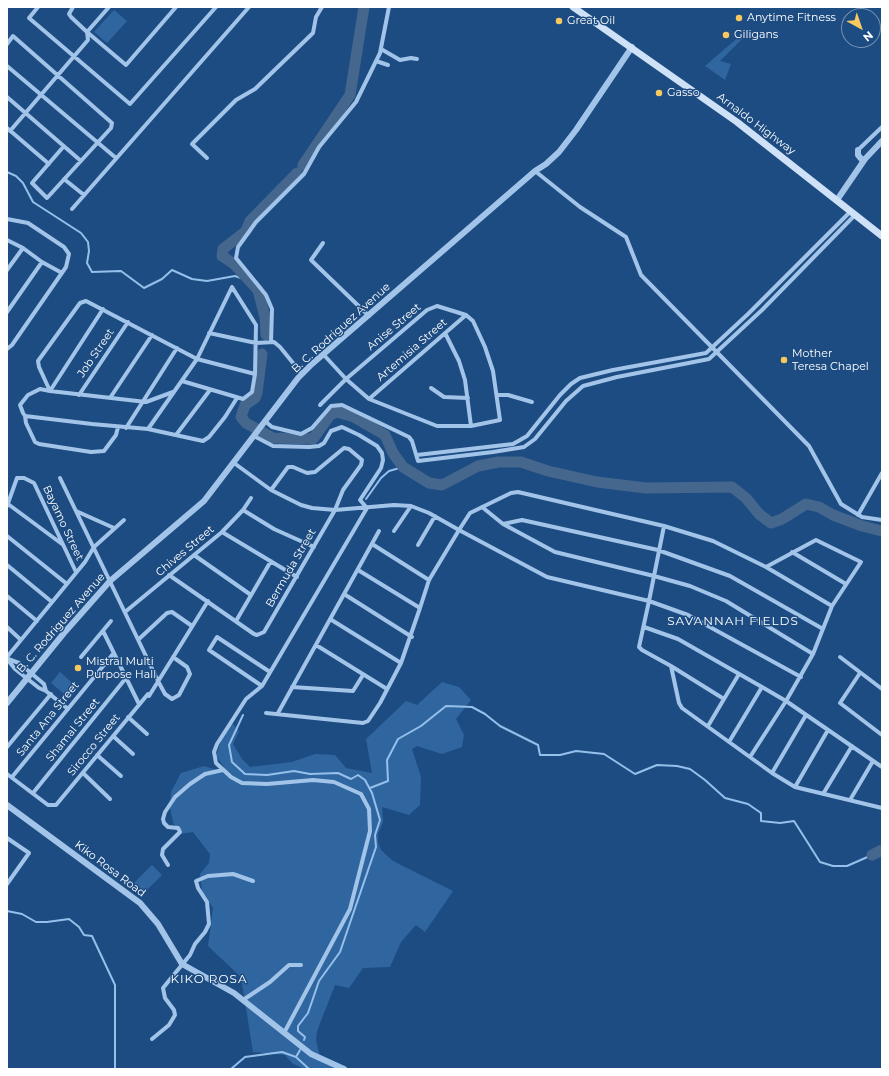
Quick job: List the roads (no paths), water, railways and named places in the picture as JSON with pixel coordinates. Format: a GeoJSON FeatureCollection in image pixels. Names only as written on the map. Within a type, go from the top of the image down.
{"type":"FeatureCollection","features":[{"type":"Feature","properties":{"kind":"main road","name":"Arnaldo Highway"},"geometry":{"type":"LineString","coordinates":[[573,7],[737,122],[882,236]]}},
{"type":"Feature","properties":{"kind":"street"},"geometry":{"type":"LineString","coordinates":[[38,7],[29,18],[130,104],[216,7]]}},
{"type":"Feature","properties":{"kind":"street"},"geometry":{"type":"LineString","coordinates":[[72,7],[69,14],[71,17],[126,65],[176,7]]}},
{"type":"Feature","properties":{"kind":"street"},"geometry":{"type":"LineString","coordinates":[[50,164],[8,129],[25,112],[88,40],[88,32],[109,7]]}},
{"type":"Feature","properties":{"kind":"street"},"geometry":{"type":"LineString","coordinates":[[72,209],[249,7]]}},
{"type":"Feature","properties":{"kind":"street"},"geometry":{"type":"LineString","coordinates":[[207,158],[192,144],[236,100],[255,88],[313,33],[316,17],[322,7]]}},
{"type":"Feature","properties":{"kind":"street"},"geometry":{"type":"LineString","coordinates":[[271,342],[272,309],[266,295],[236,258],[238,247],[256,222],[304,174],[319,147],[356,102],[381,49],[389,7]]}},
{"type":"Feature","properties":{"kind":"street"},"geometry":{"type":"LineString","coordinates":[[7,44],[13,36],[112,123],[111,128],[47,198],[32,184],[64,146]]}},
{"type":"Feature","properties":{"kind":"street","name":"B. C. Rodriguez Avenue"},"geometry":{"type":"LineString","coordinates":[[7,702],[95,596],[110,581],[204,501],[302,374],[322,354],[369,316],[535,171],[546,164],[559,152],[576,130],[632,47]]}},
{"type":"Feature","properties":{"kind":"street"},"geometry":{"type":"LineString","coordinates":[[381,49],[400,60],[411,58],[417,59]]}},
{"type":"Feature","properties":{"kind":"street"},"geometry":{"type":"LineString","coordinates":[[376,61],[388,65]]}},
{"type":"Feature","properties":{"kind":"street"},"geometry":{"type":"LineString","coordinates":[[8,69],[41,94],[116,158]]}},
{"type":"Feature","properties":{"kind":"street"},"geometry":{"type":"LineString","coordinates":[[7,96],[81,161]]}},
{"type":"Feature","properties":{"kind":"street"},"geometry":{"type":"LineString","coordinates":[[863,161],[858,155],[858,150],[882,127]]}},
{"type":"Feature","properties":{"kind":"street"},"geometry":{"type":"LineString","coordinates":[[837,200],[863,161],[882,141]]}},
{"type":"Feature","properties":{"kind":"street"},"geometry":{"type":"LineString","coordinates":[[535,171],[580,207],[626,237],[641,275],[711,348],[809,446],[842,504],[858,515],[882,520]]}},
{"type":"Feature","properties":{"kind":"street"},"geometry":{"type":"LineString","coordinates":[[64,179],[84,195]]}},
{"type":"Feature","properties":{"kind":"street"},"geometry":{"type":"LineString","coordinates":[[417,455],[516,443],[530,432],[566,388],[580,378],[612,370],[706,353],[853,212]]}},
{"type":"Feature","properties":{"kind":"street"},"geometry":{"type":"LineString","coordinates":[[265,421],[272,427],[301,434],[312,428],[331,406],[342,405],[409,437],[418,461],[524,447],[535,439],[566,401],[583,386],[617,377],[709,359],[762,310],[853,212]]}},
{"type":"Feature","properties":{"kind":"street"},"geometry":{"type":"LineString","coordinates":[[7,219],[28,222],[64,247],[69,254],[66,267],[7,349]]}},
{"type":"Feature","properties":{"kind":"street"},"geometry":{"type":"LineString","coordinates":[[7,240],[23,248],[42,262],[62,272]]}},
{"type":"Feature","properties":{"kind":"street"},"geometry":{"type":"LineString","coordinates":[[323,243],[312,260],[369,316]]}},
{"type":"Feature","properties":{"kind":"street"},"geometry":{"type":"LineString","coordinates":[[7,270],[23,248]]}},
{"type":"Feature","properties":{"kind":"street"},"geometry":{"type":"LineString","coordinates":[[7,312],[42,262]]}},
{"type":"Feature","properties":{"kind":"street"},"geometry":{"type":"LineString","coordinates":[[148,429],[197,359],[232,287],[256,325],[255,374],[252,392],[246,398],[237,398],[182,381]]}},
{"type":"Feature","properties":{"kind":"street"},"geometry":{"type":"LineString","coordinates":[[50,391],[38,364],[40,357],[82,301],[86,301],[128,322],[197,359],[255,374]]}},
{"type":"Feature","properties":{"kind":"street","name":"Anise Street"},"geometry":{"type":"LineString","coordinates":[[320,405],[346,380],[431,308],[437,306],[466,315]]}},
{"type":"Feature","properties":{"kind":"street"},"geometry":{"type":"LineString","coordinates":[[50,391],[102,309]]}},
{"type":"Feature","properties":{"kind":"street"},"geometry":{"type":"LineString","coordinates":[[322,354],[346,380],[369,399],[437,426],[471,426],[500,420],[498,394],[493,371],[485,347],[471,319],[466,315]]}},
{"type":"Feature","properties":{"kind":"street","name":"Artemisia Street"},"geometry":{"type":"LineString","coordinates":[[369,399],[466,315]]}},
{"type":"Feature","properties":{"kind":"street","name":"Job Street"},"geometry":{"type":"LineString","coordinates":[[79,394],[128,322]]}},
{"type":"Feature","properties":{"kind":"street"},"geometry":{"type":"LineString","coordinates":[[209,333],[256,343],[271,342],[280,347],[302,374]]}},
{"type":"Feature","properties":{"kind":"street"},"geometry":{"type":"LineString","coordinates":[[446,333],[459,361],[468,398],[471,426]]}},
{"type":"Feature","properties":{"kind":"street"},"geometry":{"type":"LineString","coordinates":[[110,398],[152,335]]}},
{"type":"Feature","properties":{"kind":"street"},"geometry":{"type":"LineString","coordinates":[[126,428],[177,348]]}},
{"type":"Feature","properties":{"kind":"street"},"geometry":{"type":"LineString","coordinates":[[432,388],[444,397],[468,398]]}},
{"type":"Feature","properties":{"kind":"street"},"geometry":{"type":"LineString","coordinates":[[118,427],[116,435],[104,451],[91,452],[39,444],[35,442],[26,423],[25,416],[20,409],[20,405],[28,395],[40,389],[142,401],[152,400],[175,391]]}},
{"type":"Feature","properties":{"kind":"street"},"geometry":{"type":"LineString","coordinates":[[176,435],[210,390]]}},
{"type":"Feature","properties":{"kind":"street"},"geometry":{"type":"LineString","coordinates":[[498,394],[508,395],[532,402]]}},
{"type":"Feature","properties":{"kind":"street"},"geometry":{"type":"LineString","coordinates":[[25,416],[126,428],[148,429],[205,440],[225,417],[237,398]]}},
{"type":"Feature","properties":{"kind":"street"},"geometry":{"type":"LineString","coordinates":[[255,435],[273,446],[320,446],[324,443],[331,431],[342,427],[368,440],[382,453],[383,460],[381,468],[360,500],[367,508]]}},
{"type":"Feature","properties":{"kind":"street","name":"Bermuda Street"},"geometry":{"type":"LineString","coordinates":[[236,621],[254,634],[261,634],[271,622],[335,510],[343,490],[362,463],[360,458],[346,448],[341,450],[315,472],[307,473],[288,467],[271,490]]}},
{"type":"Feature","properties":{"kind":"street"},"geometry":{"type":"LineString","coordinates":[[234,463],[271,490],[312,508],[335,510],[411,506],[435,516],[547,577],[649,601],[688,615],[801,677]]}},
{"type":"Feature","properties":{"kind":"street"},"geometry":{"type":"LineString","coordinates":[[858,515],[882,473]]}},
{"type":"Feature","properties":{"kind":"street","name":"Bayamo Street"},"geometry":{"type":"LineString","coordinates":[[7,505],[14,481],[17,478],[31,480],[36,485],[76,572]]}},
{"type":"Feature","properties":{"kind":"street"},"geometry":{"type":"LineString","coordinates":[[60,478],[158,681],[169,698],[172,699],[179,695],[189,678],[190,670],[173,657]]}},
{"type":"Feature","properties":{"kind":"street"},"geometry":{"type":"LineString","coordinates":[[266,713],[278,713],[363,723],[371,718],[401,664],[412,637],[429,580],[459,530],[470,513],[511,493],[518,492],[664,526],[713,541],[766,568],[832,606]]}},
{"type":"Feature","properties":{"kind":"street","name":"Chives Street"},"geometry":{"type":"LineString","coordinates":[[125,612],[222,532],[243,510],[251,498]]}},
{"type":"Feature","properties":{"kind":"street"},"geometry":{"type":"LineString","coordinates":[[7,505],[62,544]]}},
{"type":"Feature","properties":{"kind":"street"},"geometry":{"type":"LineString","coordinates":[[394,530],[411,506]]}},
{"type":"Feature","properties":{"kind":"street"},"geometry":{"type":"LineString","coordinates":[[482,507],[503,524],[555,552],[690,586],[726,601],[813,654]]}},
{"type":"Feature","properties":{"kind":"street"},"geometry":{"type":"LineString","coordinates":[[284,1033],[350,909],[371,824],[369,809],[361,794],[334,782],[313,780],[247,784],[236,780],[223,770],[216,763],[214,757],[217,744],[246,699],[262,686],[367,508]]}},
{"type":"Feature","properties":{"kind":"street"},"geometry":{"type":"LineString","coordinates":[[243,510],[274,529],[314,547]]}},
{"type":"Feature","properties":{"kind":"street"},"geometry":{"type":"LineString","coordinates":[[76,511],[114,528]]}},
{"type":"Feature","properties":{"kind":"street"},"geometry":{"type":"LineString","coordinates":[[418,545],[435,516]]}},
{"type":"Feature","properties":{"kind":"street"},"geometry":{"type":"LineString","coordinates":[[68,709],[46,691],[44,684],[29,676],[19,663],[7,658],[85,562],[94,547],[124,520]]}},
{"type":"Feature","properties":{"kind":"street"},"geometry":{"type":"LineString","coordinates":[[503,524],[522,520],[658,550],[730,576],[823,629]]}},
{"type":"Feature","properties":{"kind":"street"},"geometry":{"type":"LineString","coordinates":[[664,526],[658,550],[640,647],[642,650],[724,699]]}},
{"type":"Feature","properties":{"kind":"street"},"geometry":{"type":"LineString","coordinates":[[278,713],[379,531]]}},
{"type":"Feature","properties":{"kind":"street"},"geometry":{"type":"LineString","coordinates":[[222,532],[297,577]]}},
{"type":"Feature","properties":{"kind":"street"},"geometry":{"type":"LineString","coordinates":[[7,536],[67,584]]}},
{"type":"Feature","properties":{"kind":"street"},"geometry":{"type":"LineString","coordinates":[[750,757],[801,677],[813,654],[832,606],[861,562],[816,540],[792,552],[766,568]]}},
{"type":"Feature","properties":{"kind":"street"},"geometry":{"type":"LineString","coordinates":[[372,544],[429,580]]}},
{"type":"Feature","properties":{"kind":"street"},"geometry":{"type":"LineString","coordinates":[[792,552],[846,584]]}},
{"type":"Feature","properties":{"kind":"street"},"geometry":{"type":"LineString","coordinates":[[194,555],[251,595]]}},
{"type":"Feature","properties":{"kind":"street"},"geometry":{"type":"LineString","coordinates":[[169,576],[236,621],[271,561]]}},
{"type":"Feature","properties":{"kind":"street"},"geometry":{"type":"LineString","coordinates":[[7,565],[52,602]]}},
{"type":"Feature","properties":{"kind":"street"},"geometry":{"type":"LineString","coordinates":[[358,570],[420,608]]}},
{"type":"Feature","properties":{"kind":"street"},"geometry":{"type":"LineString","coordinates":[[344,594],[412,637]]}},
{"type":"Feature","properties":{"kind":"street"},"geometry":{"type":"LineString","coordinates":[[7,596],[37,621]]}},
{"type":"Feature","properties":{"kind":"street","name":"Sirocco Street"},"geometry":{"type":"LineString","coordinates":[[33,793],[53,806],[58,803],[128,717],[148,695],[208,601]]}},
{"type":"Feature","properties":{"kind":"street"},"geometry":{"type":"LineString","coordinates":[[139,639],[167,613],[172,612],[192,626]]}},
{"type":"Feature","properties":{"kind":"street"},"geometry":{"type":"LineString","coordinates":[[330,619],[401,664]]}},
{"type":"Feature","properties":{"kind":"street"},"geometry":{"type":"LineString","coordinates":[[81,657],[111,621]]}},
{"type":"Feature","properties":{"kind":"street"},"geometry":{"type":"LineString","coordinates":[[7,627],[21,640]]}},
{"type":"Feature","properties":{"kind":"street"},"geometry":{"type":"LineString","coordinates":[[644,627],[678,638],[786,701],[882,767]]}},
{"type":"Feature","properties":{"kind":"street"},"geometry":{"type":"LineString","coordinates":[[103,631],[139,704]]}},
{"type":"Feature","properties":{"kind":"street"},"geometry":{"type":"LineString","coordinates":[[262,686],[209,650],[217,637],[270,672]]}},
{"type":"Feature","properties":{"kind":"street"},"geometry":{"type":"LineString","coordinates":[[316,645],[387,689]]}},
{"type":"Feature","properties":{"kind":"street","name":"Santa Ana Street"},"geometry":{"type":"LineString","coordinates":[[12,777],[114,654]]}},
{"type":"Feature","properties":{"kind":"street"},"geometry":{"type":"LineString","coordinates":[[840,657],[882,689]]}},
{"type":"Feature","properties":{"kind":"street"},"geometry":{"type":"LineString","coordinates":[[671,666],[682,708],[772,773],[795,787],[882,808]]}},
{"type":"Feature","properties":{"kind":"street"},"geometry":{"type":"LineString","coordinates":[[860,673],[840,703],[882,736]]}},
{"type":"Feature","properties":{"kind":"street"},"geometry":{"type":"LineString","coordinates":[[708,726],[740,674]]}},
{"type":"Feature","properties":{"kind":"street"},"geometry":{"type":"LineString","coordinates":[[292,688],[353,691],[363,675]]}},
{"type":"Feature","properties":{"kind":"street","name":"Shamal Street"},"geometry":{"type":"LineString","coordinates":[[33,793],[126,678]]}},
{"type":"Feature","properties":{"kind":"street"},"geometry":{"type":"LineString","coordinates":[[729,742],[762,687]]}},
{"type":"Feature","properties":{"kind":"street"},"geometry":{"type":"LineString","coordinates":[[7,747],[51,694]]}},
{"type":"Feature","properties":{"kind":"street"},"geometry":{"type":"LineString","coordinates":[[772,773],[806,715]]}},
{"type":"Feature","properties":{"kind":"street"},"geometry":{"type":"LineString","coordinates":[[128,717],[147,734]]}},
{"type":"Feature","properties":{"kind":"street"},"geometry":{"type":"LineString","coordinates":[[795,787],[828,730]]}},
{"type":"Feature","properties":{"kind":"street"},"geometry":{"type":"LineString","coordinates":[[113,736],[133,754]]}},
{"type":"Feature","properties":{"kind":"street"},"geometry":{"type":"LineString","coordinates":[[823,794],[852,746]]}},
{"type":"Feature","properties":{"kind":"street"},"geometry":{"type":"LineString","coordinates":[[97,755],[121,776]]}},
{"type":"Feature","properties":{"kind":"street"},"geometry":{"type":"LineString","coordinates":[[850,800],[873,761]]}},
{"type":"Feature","properties":{"kind":"street"},"geometry":{"type":"LineString","coordinates":[[168,865],[162,855],[163,849],[180,832],[178,828],[168,827],[164,823],[162,819],[165,812],[175,797],[190,784],[205,774],[223,770]]}},
{"type":"Feature","properties":{"kind":"street"},"geometry":{"type":"LineString","coordinates":[[83,772],[110,799]]}},
{"type":"Feature","properties":{"kind":"street"},"geometry":{"type":"LineString","coordinates":[[7,774],[33,793]]}},
{"type":"Feature","properties":{"kind":"street","name":"Kiko Rosa Road"},"geometry":{"type":"LineString","coordinates":[[7,804],[140,903],[158,924],[182,964],[234,993],[311,1054],[344,1069]]}},
{"type":"Feature","properties":{"kind":"street"},"geometry":{"type":"LineString","coordinates":[[7,838],[29,853],[7,884]]}},
{"type":"Feature","properties":{"kind":"street"},"geometry":{"type":"LineString","coordinates":[[152,1038],[169,1025],[175,1015],[174,1010],[165,998],[163,990],[190,955],[195,944],[205,932],[209,924],[207,902],[198,888],[196,881],[208,876],[233,874],[253,881]]}},
{"type":"Feature","properties":{"kind":"street"},"geometry":{"type":"LineString","coordinates":[[242,1000],[270,982],[289,965],[301,964]]}},
{"type":"Feature","properties":{"kind":"waterway"},"geometry":{"type":"LineString","coordinates":[[303,165],[350,95],[364,7]]}},
{"type":"Feature","properties":{"kind":"waterway"},"geometry":{"type":"LineString","coordinates":[[7,172],[16,176],[23,183],[33,202],[81,233],[88,242],[89,251],[87,263],[92,272],[121,271],[144,288],[162,279],[172,270],[192,279],[207,281],[235,276],[247,280]]}},
{"type":"Feature","properties":{"kind":"waterway"},"geometry":{"type":"LineString","coordinates":[[266,335],[265,317],[258,290],[234,264],[222,256],[223,249],[246,231],[250,221],[297,173]]}},
{"type":"Feature","properties":{"kind":"waterway"},"geometry":{"type":"LineString","coordinates":[[262,354],[257,393],[255,398],[245,405],[241,417],[246,423],[273,438],[313,439],[330,415],[337,412],[354,417],[385,435],[393,453],[403,467],[429,483],[442,485],[478,466],[499,462],[521,462],[548,471],[597,482],[646,488],[732,487],[746,498],[759,514],[771,523],[782,519],[806,504],[819,507],[833,515],[862,526],[882,531]]}},
{"type":"Feature","properties":{"kind":"waterway"},"geometry":{"type":"LineString","coordinates":[[366,499],[381,478],[389,471],[403,467]]}},
{"type":"Feature","properties":{"kind":"waterway"},"geometry":{"type":"LineString","coordinates":[[370,788],[388,781],[387,760],[398,739],[421,726],[446,706],[472,707],[485,714],[500,726],[538,745],[540,755],[560,755],[576,751],[604,754],[635,774],[657,765],[677,766],[690,769],[725,798],[748,804],[761,813],[761,821],[780,823],[794,821],[820,862],[833,866],[847,866],[872,855]]}},
{"type":"Feature","properties":{"kind":"waterway"},"geometry":{"type":"LineString","coordinates":[[243,715],[229,745],[232,762],[245,774],[267,775],[294,771],[310,774],[338,773],[351,779],[358,775],[365,780],[372,793],[380,820],[375,835],[376,847],[340,952],[319,981],[308,1013],[298,1026],[298,1031],[305,1037],[304,1040]]}},
{"type":"Feature","properties":{"kind":"waterway"},"geometry":{"type":"LineString","coordinates":[[872,855],[882,850]]}},
{"type":"Feature","properties":{"kind":"waterway"},"geometry":{"type":"LineString","coordinates":[[7,911],[22,914],[36,922],[69,919],[79,927],[84,935],[92,936],[115,985],[115,1069]]}},
{"type":"Feature","properties":{"kind":"waterway"},"geometry":{"type":"LineString","coordinates":[[296,1057],[300,1050]]}},
{"type":"Feature","properties":{"kind":"waterway"},"geometry":{"type":"LineString","coordinates":[[231,1069],[245,1057],[282,1052],[296,1057],[309,1069]]}},
{"type":"Feature","properties":{"kind":"place","name":"Anytime Fitness"},"geometry":{"type":"Point","coordinates":[739,18]}},
{"type":"Feature","properties":{"kind":"place","name":"Great Oil"},"geometry":{"type":"Point","coordinates":[559,21]}},
{"type":"Feature","properties":{"kind":"place","name":"Giligans"},"geometry":{"type":"Point","coordinates":[726,35]}},
{"type":"Feature","properties":{"kind":"place","name":"Gasso"},"geometry":{"type":"Point","coordinates":[659,93]}},
{"type":"Feature","properties":{"kind":"place","name":"Mother Teresa Chapel"},"geometry":{"type":"Point","coordinates":[784,360]}},
{"type":"Feature","properties":{"kind":"place","name":"Mistral Multi Purpose Hall"},"geometry":{"type":"Point","coordinates":[78,668]}},
{"type":"Feature","properties":{"kind":"district","name":"SAVANNAH FIELDS"},"geometry":{"type":"Point","coordinates":[733,621]}},
{"type":"Feature","properties":{"kind":"district","name":"KIKO ROSA"},"geometry":{"type":"Point","coordinates":[209,979]}}]}
